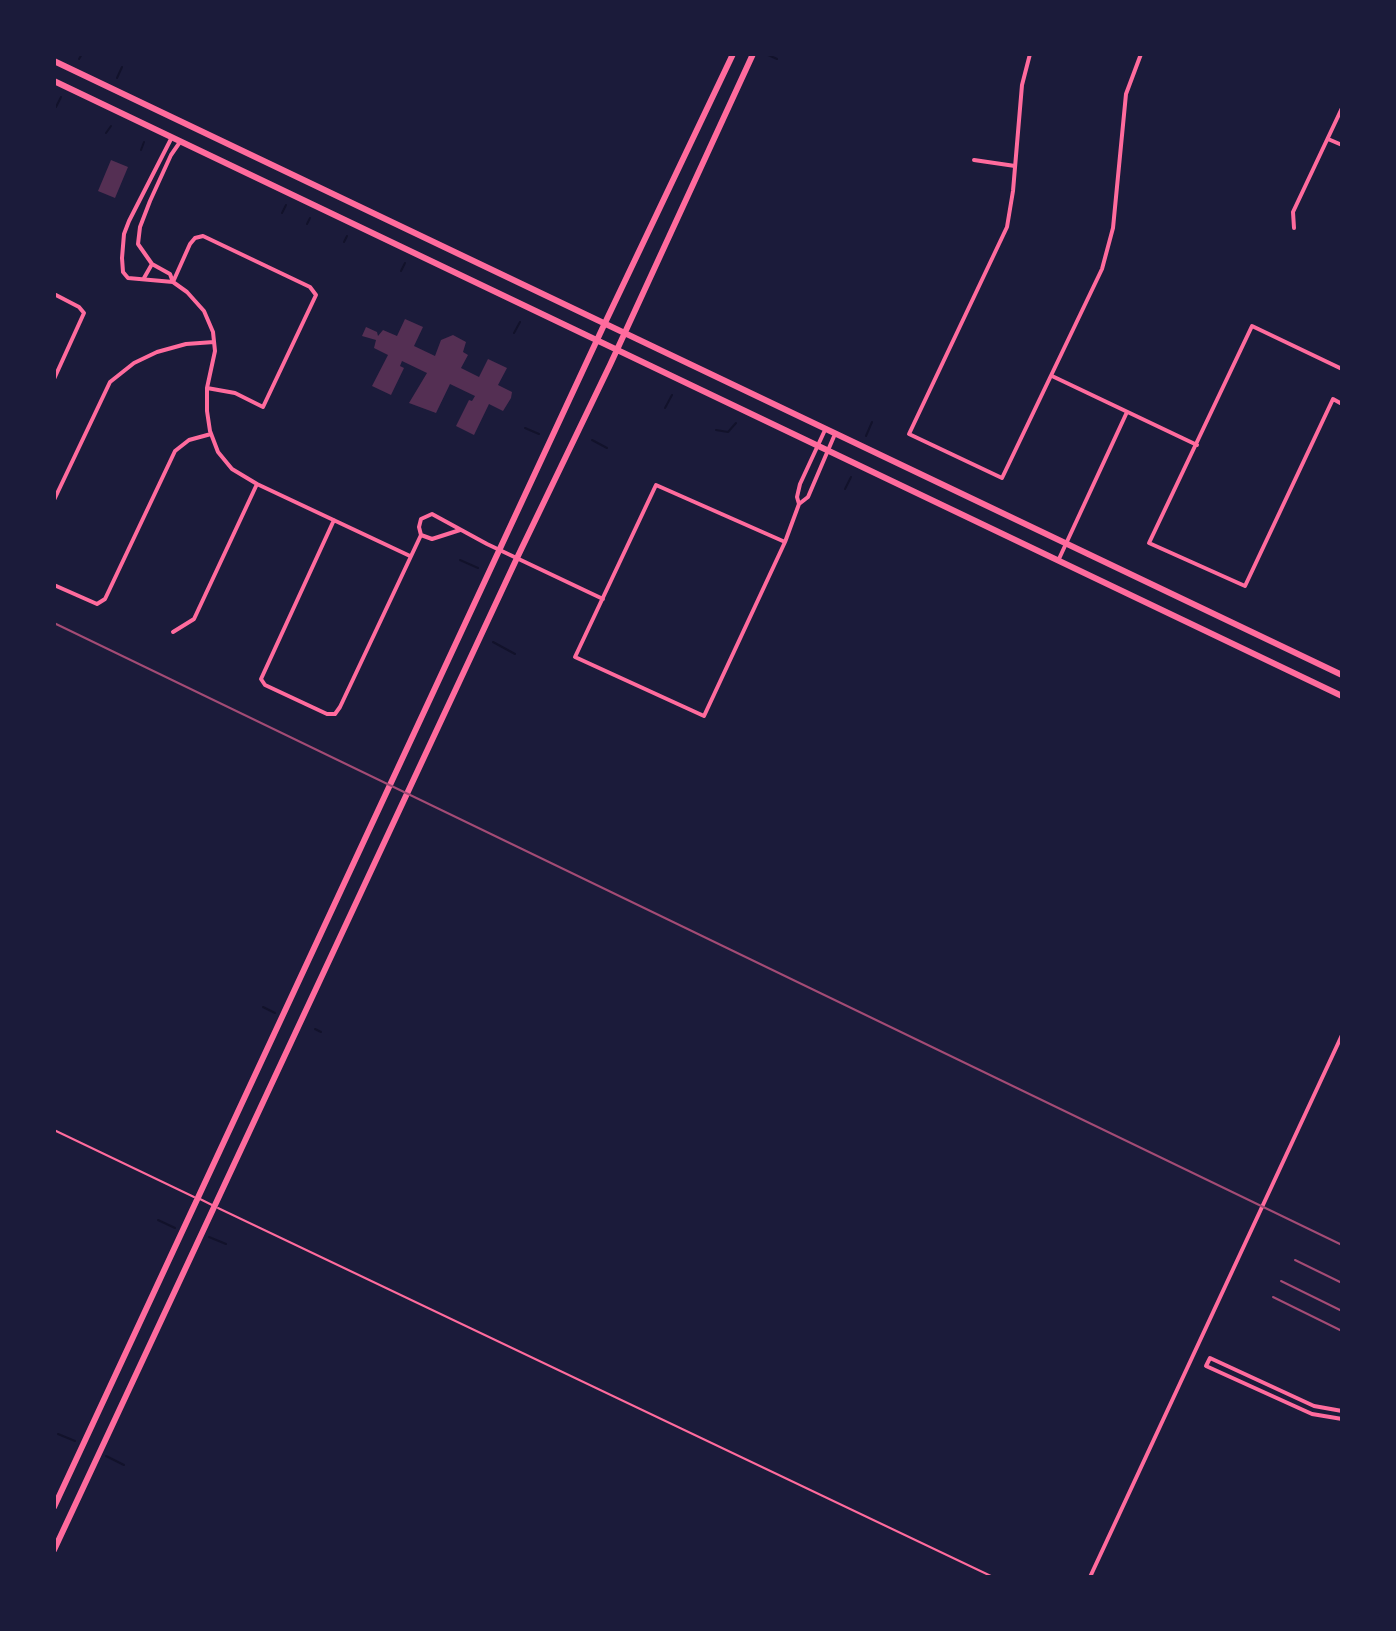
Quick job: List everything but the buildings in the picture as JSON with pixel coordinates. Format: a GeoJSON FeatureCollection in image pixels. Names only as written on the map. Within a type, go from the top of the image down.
{"type":"FeatureCollection","features":[{"type":"Feature","properties":{"kind":"main road"},"geometry":{"type":"LineString","coordinates":[[54,1507],[596,341],[733,54]]}},
{"type":"Feature","properties":{"kind":"main road"},"geometry":{"type":"LineString","coordinates":[[54,1550],[753,54]]}},
{"type":"Feature","properties":{"kind":"main road"},"geometry":{"type":"LineString","coordinates":[[54,61],[1342,675]]}},
{"type":"Feature","properties":{"kind":"main road"},"geometry":{"type":"LineString","coordinates":[[54,81],[1342,696]]}},
{"type":"Feature","properties":{"kind":"main road"},"geometry":{"type":"LineString","coordinates":[[391,243],[399,226]]}},
{"type":"Feature","properties":{"kind":"main road"},"geometry":{"type":"LineString","coordinates":[[306,966],[322,975]]}},
{"type":"Feature","properties":{"kind":"street"},"geometry":{"type":"LineString","coordinates":[[1030,54],[1022,85],[1007,227],[909,434],[1002,478],[1095,285],[1108,249],[1113,228],[1126,94],[1141,54]]}},
{"type":"Feature","properties":{"kind":"street"},"geometry":{"type":"LineString","coordinates":[[1294,228],[1293,212],[1342,108]]}},
{"type":"Feature","properties":{"kind":"street"},"geometry":{"type":"LineString","coordinates":[[172,137],[124,234],[123,272],[128,278],[137,280],[173,282],[204,311],[213,332],[215,351],[207,388],[207,411],[218,452],[232,469],[257,484],[410,556]]}},
{"type":"Feature","properties":{"kind":"street"},"geometry":{"type":"LineString","coordinates":[[1328,139],[1342,145]]}},
{"type":"Feature","properties":{"kind":"street"},"geometry":{"type":"LineString","coordinates":[[173,282],[170,274],[152,264],[138,244],[138,233],[171,155],[181,142]]}},
{"type":"Feature","properties":{"kind":"street"},"geometry":{"type":"LineString","coordinates":[[974,160],[1015,166]]}},
{"type":"Feature","properties":{"kind":"street"},"geometry":{"type":"LineString","coordinates":[[173,282],[195,238],[203,236],[310,287],[316,295],[263,407],[235,393],[207,388]]}},
{"type":"Feature","properties":{"kind":"street"},"geometry":{"type":"LineString","coordinates":[[144,278],[152,264]]}},
{"type":"Feature","properties":{"kind":"street"},"geometry":{"type":"LineString","coordinates":[[54,294],[84,313],[54,379]]}},
{"type":"Feature","properties":{"kind":"street"},"geometry":{"type":"LineString","coordinates":[[1342,369],[1252,326],[1149,543],[1245,586],[1333,399],[1342,404]]}},
{"type":"Feature","properties":{"kind":"street"},"geometry":{"type":"LineString","coordinates":[[54,500],[110,382],[134,363],[157,352],[186,344],[214,342]]}},
{"type":"Feature","properties":{"kind":"street"},"geometry":{"type":"LineString","coordinates":[[1052,376],[1197,445]]}},
{"type":"Feature","properties":{"kind":"street"},"geometry":{"type":"LineString","coordinates":[[1058,561],[1127,412]]}},
{"type":"Feature","properties":{"kind":"street"},"geometry":{"type":"LineString","coordinates":[[799,504],[800,484],[825,430]]}},
{"type":"Feature","properties":{"kind":"street"},"geometry":{"type":"LineString","coordinates":[[54,585],[97,604],[105,599],[175,451],[189,440],[211,434]]}},
{"type":"Feature","properties":{"kind":"street"},"geometry":{"type":"LineString","coordinates":[[785,542],[656,485],[575,657],[704,716],[785,542],[799,504],[808,497],[835,434]]}},
{"type":"Feature","properties":{"kind":"street"},"geometry":{"type":"LineString","coordinates":[[173,632],[194,619],[257,484]]}},
{"type":"Feature","properties":{"kind":"street"},"geometry":{"type":"LineString","coordinates":[[334,520],[261,679],[265,685],[327,714],[335,714],[421,535],[421,519],[432,514],[603,599]]}},
{"type":"Feature","properties":{"kind":"street"},"geometry":{"type":"LineString","coordinates":[[421,535],[432,539],[460,530]]}},
{"type":"Feature","properties":{"kind":"street"},"geometry":{"type":"LineString","coordinates":[[1090,1577],[1342,1035]]}},
{"type":"Feature","properties":{"kind":"street"},"geometry":{"type":"LineString","coordinates":[[1342,1411],[1314,1406],[1210,1358],[1206,1366],[1312,1414],[1342,1419]]}},
{"type":"Feature","properties":{"kind":"lane"},"geometry":{"type":"LineString","coordinates":[[54,1130],[993,1577]]}},
{"type":"Feature","properties":{"kind":"waterway"},"geometry":{"type":"LineString","coordinates":[[79,59],[82,54]]}},
{"type":"Feature","properties":{"kind":"waterway"},"geometry":{"type":"LineString","coordinates":[[766,54],[777,59]]}},
{"type":"Feature","properties":{"kind":"waterway"},"geometry":{"type":"LineString","coordinates":[[117,78],[122,67]]}},
{"type":"Feature","properties":{"kind":"waterway"},"geometry":{"type":"LineString","coordinates":[[56,107],[61,97]]}},
{"type":"Feature","properties":{"kind":"waterway"},"geometry":{"type":"LineString","coordinates":[[106,133],[111,126]]}},
{"type":"Feature","properties":{"kind":"waterway"},"geometry":{"type":"LineString","coordinates":[[141,150],[144,142]]}},
{"type":"Feature","properties":{"kind":"waterway"},"geometry":{"type":"LineString","coordinates":[[282,213],[286,205]]}},
{"type":"Feature","properties":{"kind":"waterway"},"geometry":{"type":"LineString","coordinates":[[307,224],[310,218]]}},
{"type":"Feature","properties":{"kind":"waterway"},"geometry":{"type":"LineString","coordinates":[[344,242],[347,236]]}},
{"type":"Feature","properties":{"kind":"waterway"},"geometry":{"type":"LineString","coordinates":[[401,271],[405,263]]}},
{"type":"Feature","properties":{"kind":"waterway"},"geometry":{"type":"LineString","coordinates":[[514,333],[520,322]]}},
{"type":"Feature","properties":{"kind":"waterway"},"geometry":{"type":"LineString","coordinates":[[665,408],[672,395]]}},
{"type":"Feature","properties":{"kind":"waterway"},"geometry":{"type":"LineString","coordinates":[[866,436],[872,422]]}},
{"type":"Feature","properties":{"kind":"waterway"},"geometry":{"type":"LineString","coordinates":[[716,430],[728,432],[736,423]]}},
{"type":"Feature","properties":{"kind":"waterway"},"geometry":{"type":"LineString","coordinates":[[525,428],[539,434]]}},
{"type":"Feature","properties":{"kind":"waterway"},"geometry":{"type":"LineString","coordinates":[[592,440],[607,448]]}},
{"type":"Feature","properties":{"kind":"waterway"},"geometry":{"type":"LineString","coordinates":[[845,489],[851,477]]}},
{"type":"Feature","properties":{"kind":"waterway"},"geometry":{"type":"LineString","coordinates":[[460,560],[478,568]]}},
{"type":"Feature","properties":{"kind":"waterway"},"geometry":{"type":"LineString","coordinates":[[493,642],[515,654]]}},
{"type":"Feature","properties":{"kind":"waterway"},"geometry":{"type":"LineString","coordinates":[[263,1007],[275,1013]]}},
{"type":"Feature","properties":{"kind":"waterway"},"geometry":{"type":"LineString","coordinates":[[315,1029],[321,1032]]}},
{"type":"Feature","properties":{"kind":"waterway"},"geometry":{"type":"LineString","coordinates":[[158,1220],[175,1228]]}},
{"type":"Feature","properties":{"kind":"waterway"},"geometry":{"type":"LineString","coordinates":[[209,1237],[226,1244]]}},
{"type":"Feature","properties":{"kind":"waterway"},"geometry":{"type":"LineString","coordinates":[[58,1434],[75,1441]]}},
{"type":"Feature","properties":{"kind":"waterway"},"geometry":{"type":"LineString","coordinates":[[106,1456],[124,1465]]}},
{"type":"Feature","properties":{"kind":"railway"},"geometry":{"type":"LineString","coordinates":[[54,623],[1342,1245]]}},
{"type":"Feature","properties":{"kind":"railway"},"geometry":{"type":"LineString","coordinates":[[1295,1260],[1342,1283]]}},
{"type":"Feature","properties":{"kind":"railway"},"geometry":{"type":"LineString","coordinates":[[1281,1281],[1342,1311]]}},
{"type":"Feature","properties":{"kind":"railway"},"geometry":{"type":"LineString","coordinates":[[1273,1297],[1342,1331]]}}]}
